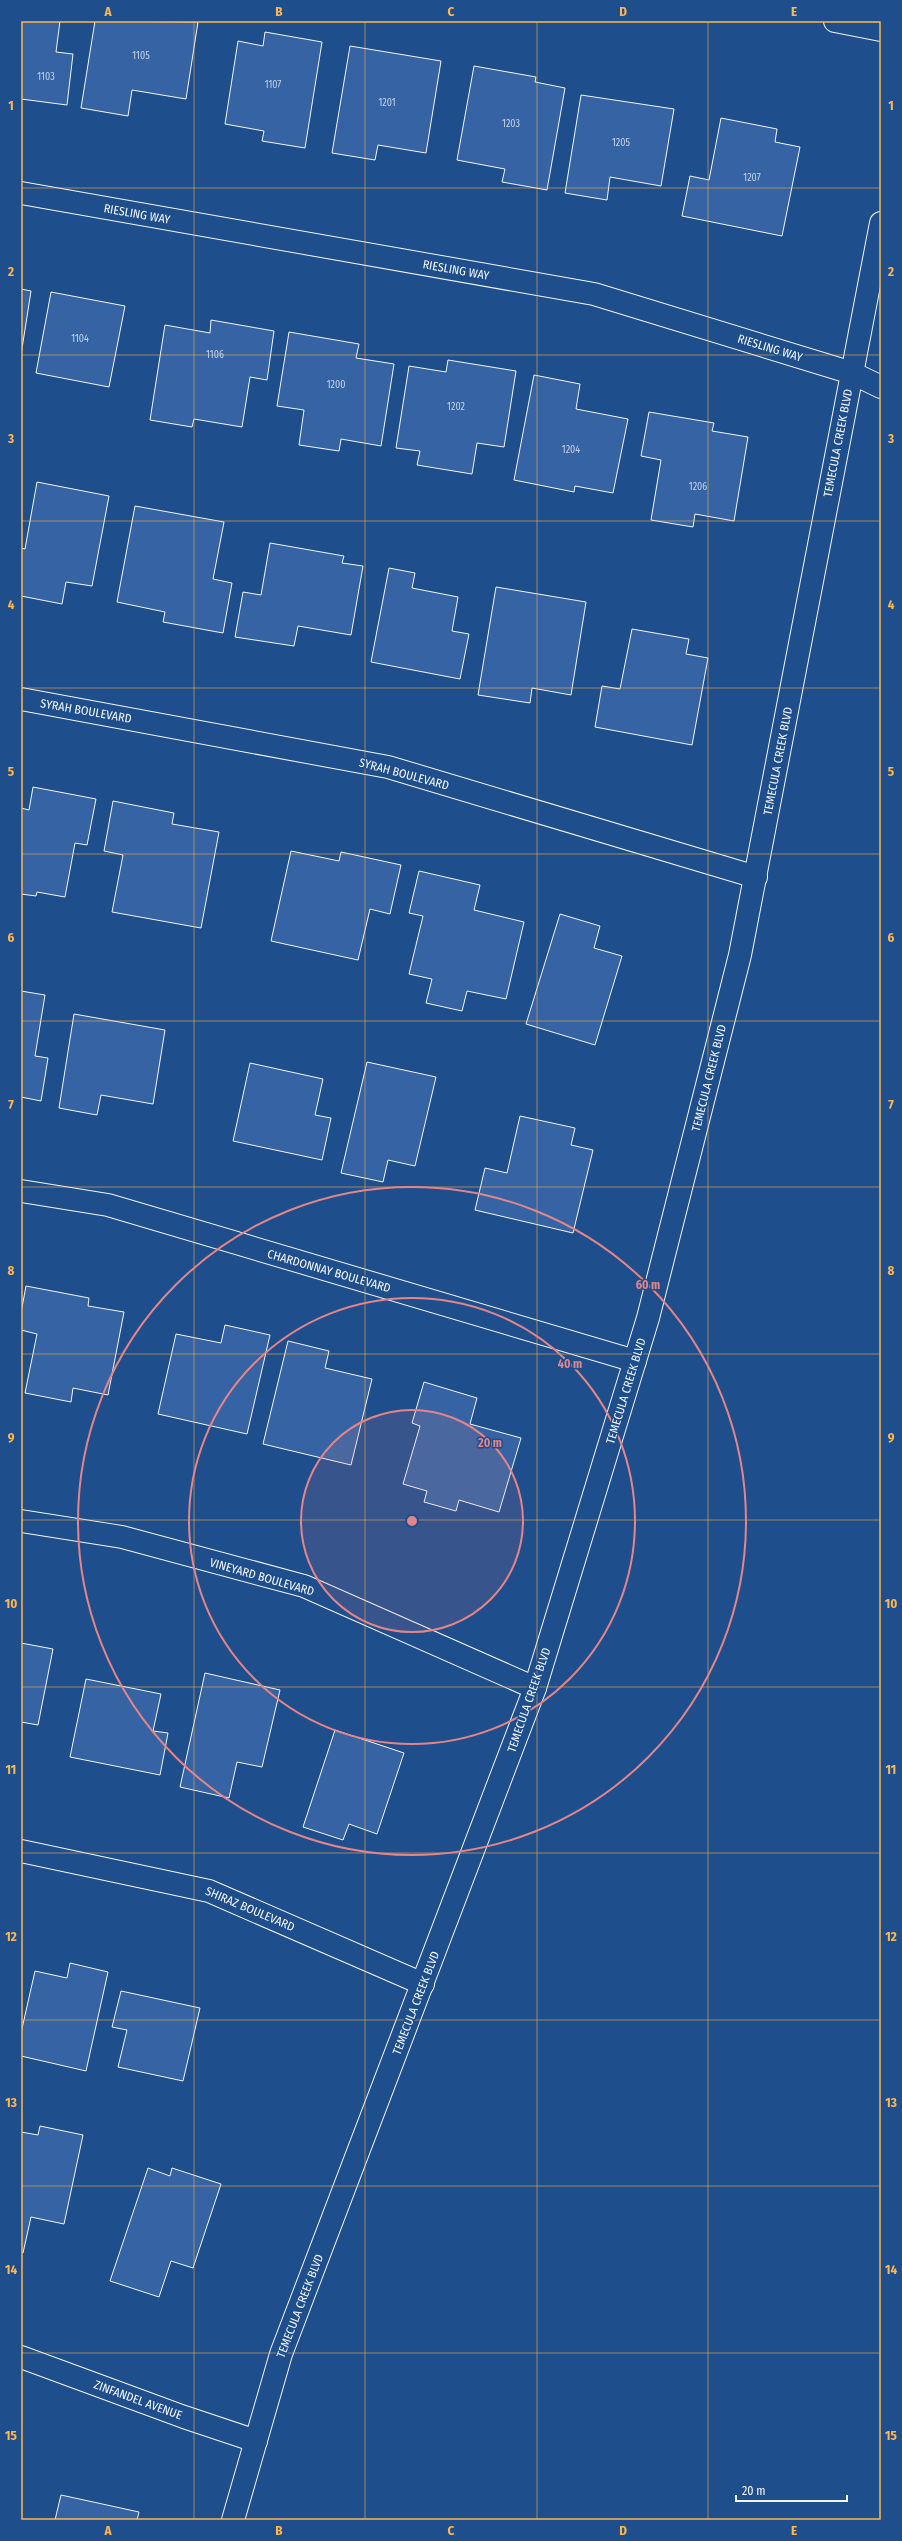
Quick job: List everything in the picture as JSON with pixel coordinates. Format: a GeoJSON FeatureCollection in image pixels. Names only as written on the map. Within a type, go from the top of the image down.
{"type":"FeatureCollection","features":[{"type":"Feature","properties":{"kind":"street"},"geometry":{"type":"LineString","coordinates":[[835,21],[881,30]]}},
{"type":"Feature","properties":{"kind":"street","name":"RIESLING WAY"},"geometry":{"type":"LineString","coordinates":[[21,193],[594,294],[852,373],[881,387]]}},
{"type":"Feature","properties":{"kind":"street","name":"TEMECULA CREEK BLVD"},"geometry":{"type":"LineString","coordinates":[[232,2520],[282,2354],[535,1688],[648,1318],[740,955],[881,223]]}},
{"type":"Feature","properties":{"kind":"street","name":"SYRAH BOULEVARD"},"geometry":{"type":"LineString","coordinates":[[21,699],[388,767],[756,877]]}},
{"type":"Feature","properties":{"kind":"street","name":"CHARDONNAY BOULEVARD"},"geometry":{"type":"LineString","coordinates":[[21,1191],[108,1205],[635,1360]]}},
{"type":"Feature","properties":{"kind":"street","name":"VINEYARD BOULEVARD"},"geometry":{"type":"LineString","coordinates":[[21,1521],[122,1538],[304,1586],[535,1688]]}},
{"type":"Feature","properties":{"kind":"street","name":"SHIRAZ BOULEVARD"},"geometry":{"type":"LineString","coordinates":[[21,1851],[209,1891],[423,1984]]}},
{"type":"Feature","properties":{"kind":"street","name":"ZINFANDEL AVENUE"},"geometry":{"type":"LineString","coordinates":[[21,2357],[184,2417],[256,2441]]}},
{"type":"Feature","properties":{"kind":"building"},"geometry":{"type":"Polygon","coordinates":[[[21,21],[60,21],[56,52],[73,54],[67,105],[21,99],[21,21]]]}},
{"type":"Feature","properties":{"kind":"building"},"geometry":{"type":"Polygon","coordinates":[[[95,21],[198,22],[186,99],[132,90],[128,116],[81,108],[95,21]]]}},
{"type":"Feature","properties":{"kind":"building"},"geometry":{"type":"Polygon","coordinates":[[[265,32],[322,42],[305,148],[262,141],[264,131],[225,124],[238,41],[263,46],[265,32]]]}},
{"type":"Feature","properties":{"kind":"building"},"geometry":{"type":"Polygon","coordinates":[[[350,46],[441,61],[426,153],[378,145],[375,160],[332,153],[350,46]]]}},
{"type":"Feature","properties":{"kind":"building"},"geometry":{"type":"Polygon","coordinates":[[[474,66],[536,77],[535,82],[565,88],[547,190],[502,182],[505,169],[457,160],[474,66]]]}},
{"type":"Feature","properties":{"kind":"building"},"geometry":{"type":"Polygon","coordinates":[[[581,95],[674,109],[661,186],[610,177],[607,200],[565,193],[581,95]]]}},
{"type":"Feature","properties":{"kind":"building"},"geometry":{"type":"Polygon","coordinates":[[[721,118],[777,129],[775,142],[800,147],[782,236],[682,216],[690,176],[709,180],[721,118]]]}},
{"type":"Feature","properties":{"kind":"building"},"geometry":{"type":"Polygon","coordinates":[[[21,289],[31,291],[21,355],[21,289]]]}},
{"type":"Feature","properties":{"kind":"building"},"geometry":{"type":"Polygon","coordinates":[[[51,292],[125,306],[109,387],[36,373],[51,292]]]}},
{"type":"Feature","properties":{"kind":"building"},"geometry":{"type":"Polygon","coordinates":[[[211,320],[274,331],[267,380],[250,377],[242,427],[194,419],[192,427],[150,420],[165,325],[210,333],[211,320]]]}},
{"type":"Feature","properties":{"kind":"building"},"geometry":{"type":"Polygon","coordinates":[[[289,332],[359,344],[356,358],[394,364],[381,446],[341,439],[339,451],[299,445],[304,410],[277,406],[289,332]]]}},
{"type":"Feature","properties":{"kind":"building"},"geometry":{"type":"Polygon","coordinates":[[[448,360],[516,371],[504,447],[477,443],[472,474],[417,465],[420,451],[396,448],[409,366],[446,372],[448,360]]]}},
{"type":"Feature","properties":{"kind":"building"},"geometry":{"type":"Polygon","coordinates":[[[534,375],[580,384],[576,409],[628,419],[613,493],[575,486],[574,492],[514,480],[534,375]]]}},
{"type":"Feature","properties":{"kind":"building"},"geometry":{"type":"Polygon","coordinates":[[[649,412],[714,423],[712,431],[748,437],[734,521],[695,514],[693,527],[651,520],[661,460],[641,456],[649,412]]]}},
{"type":"Feature","properties":{"kind":"building"},"geometry":{"type":"Polygon","coordinates":[[[37,482],[109,496],[92,586],[66,582],[62,604],[21,596],[21,548],[25,549],[37,482]]]}},
{"type":"Feature","properties":{"kind":"building"},"geometry":{"type":"Polygon","coordinates":[[[135,506],[224,522],[213,579],[232,583],[223,633],[163,622],[165,612],[117,602],[135,506]]]}},
{"type":"Feature","properties":{"kind":"building"},"geometry":{"type":"Polygon","coordinates":[[[270,543],[344,556],[342,563],[363,566],[351,635],[298,626],[294,646],[235,637],[243,592],[261,595],[270,543]]]}},
{"type":"Feature","properties":{"kind":"building"},"geometry":{"type":"Polygon","coordinates":[[[389,568],[415,573],[412,588],[458,597],[452,631],[469,634],[460,679],[371,662],[389,568]]]}},
{"type":"Feature","properties":{"kind":"building"},"geometry":{"type":"Polygon","coordinates":[[[496,587],[586,602],[571,695],[532,688],[530,703],[478,695],[496,587]]]}},
{"type":"Feature","properties":{"kind":"building"},"geometry":{"type":"Polygon","coordinates":[[[632,629],[689,639],[686,654],[708,658],[692,745],[595,727],[602,686],[620,689],[632,629]]]}},
{"type":"Feature","properties":{"kind":"building"},"geometry":{"type":"Polygon","coordinates":[[[33,787],[96,799],[87,845],[75,843],[65,897],[37,892],[36,896],[21,894],[21,808],[29,810],[33,787]]]}},
{"type":"Feature","properties":{"kind":"building"},"geometry":{"type":"Polygon","coordinates":[[[113,801],[174,813],[172,824],[219,832],[201,928],[112,912],[123,855],[104,851],[113,801]]]}},
{"type":"Feature","properties":{"kind":"building"},"geometry":{"type":"Polygon","coordinates":[[[291,851],[339,861],[341,852],[401,865],[390,914],[370,909],[358,960],[271,941],[291,851]]]}},
{"type":"Feature","properties":{"kind":"building"},"geometry":{"type":"Polygon","coordinates":[[[419,871],[480,885],[474,910],[524,922],[506,999],[467,991],[462,1011],[426,1003],[432,979],[409,974],[423,916],[409,913],[419,871]]]}},
{"type":"Feature","properties":{"kind":"building"},"geometry":{"type":"Polygon","coordinates":[[[560,914],[600,926],[594,948],[622,956],[595,1045],[526,1024],[560,914]]]}},
{"type":"Feature","properties":{"kind":"building"},"geometry":{"type":"Polygon","coordinates":[[[21,991],[45,995],[35,1056],[48,1058],[41,1101],[21,1097],[21,991]]]}},
{"type":"Feature","properties":{"kind":"building"},"geometry":{"type":"Polygon","coordinates":[[[74,1014],[165,1030],[153,1104],[101,1095],[97,1115],[59,1108],[74,1014]]]}},
{"type":"Feature","properties":{"kind":"building"},"geometry":{"type":"Polygon","coordinates":[[[367,1062],[436,1077],[415,1166],[388,1160],[383,1182],[341,1173],[367,1062]]]}},
{"type":"Feature","properties":{"kind":"building"},"geometry":{"type":"Polygon","coordinates":[[[250,1063],[323,1079],[315,1115],[331,1118],[322,1160],[233,1141],[250,1063]]]}},
{"type":"Feature","properties":{"kind":"building"},"geometry":{"type":"Polygon","coordinates":[[[520,1116],[575,1128],[571,1145],[593,1150],[573,1233],[475,1210],[485,1168],[507,1173],[520,1116]]]}},
{"type":"Feature","properties":{"kind":"building"},"geometry":{"type":"Polygon","coordinates":[[[26,1286],[89,1298],[88,1306],[124,1312],[108,1395],[73,1388],[71,1402],[25,1393],[37,1334],[21,1330],[21,1313],[26,1286]]]}},
{"type":"Feature","properties":{"kind":"building"},"geometry":{"type":"Polygon","coordinates":[[[225,1325],[270,1335],[247,1434],[158,1414],[176,1334],[221,1343],[225,1325]]]}},
{"type":"Feature","properties":{"kind":"building"},"geometry":{"type":"Polygon","coordinates":[[[288,1341],[329,1351],[325,1368],[372,1379],[351,1465],[263,1444],[288,1341]]]}},
{"type":"Feature","properties":{"kind":"building"},"geometry":{"type":"Polygon","coordinates":[[[424,1382],[477,1398],[470,1424],[521,1438],[499,1512],[459,1500],[456,1511],[424,1502],[427,1491],[403,1484],[420,1426],[412,1423],[424,1382]]]}},
{"type":"Feature","properties":{"kind":"building"},"geometry":{"type":"Polygon","coordinates":[[[21,1643],[53,1649],[38,1725],[21,1722],[21,1643]]]}},
{"type":"Feature","properties":{"kind":"building"},"geometry":{"type":"Polygon","coordinates":[[[205,1673],[280,1690],[262,1767],[237,1762],[229,1798],[180,1787],[205,1673]]]}},
{"type":"Feature","properties":{"kind":"building"},"geometry":{"type":"Polygon","coordinates":[[[86,1679],[161,1694],[153,1731],[168,1733],[160,1775],[70,1757],[86,1679]]]}},
{"type":"Feature","properties":{"kind":"building"},"geometry":{"type":"Polygon","coordinates":[[[335,1730],[404,1753],[377,1834],[349,1824],[343,1840],[303,1827],[335,1730]]]}},
{"type":"Feature","properties":{"kind":"building"},"geometry":{"type":"Polygon","coordinates":[[[70,1963],[108,1972],[86,2071],[21,2056],[21,2033],[35,1971],[67,1978],[70,1963]]]}},
{"type":"Feature","properties":{"kind":"building"},"geometry":{"type":"Polygon","coordinates":[[[121,1991],[200,2008],[183,2081],[118,2067],[127,2030],[112,2027],[121,1991]]]}},
{"type":"Feature","properties":{"kind":"building"},"geometry":{"type":"Polygon","coordinates":[[[40,2126],[83,2135],[64,2224],[31,2217],[23,2253],[21,2252],[21,2132],[38,2135],[40,2126]]]}},
{"type":"Feature","properties":{"kind":"building"},"geometry":{"type":"Polygon","coordinates":[[[148,2168],[170,2176],[172,2168],[221,2184],[193,2268],[171,2261],[159,2297],[110,2281],[148,2168]]]}},
{"type":"Feature","properties":{"kind":"building"},"geometry":{"type":"Polygon","coordinates":[[[61,2495],[139,2512],[137,2520],[55,2520],[61,2495]]]}}]}
